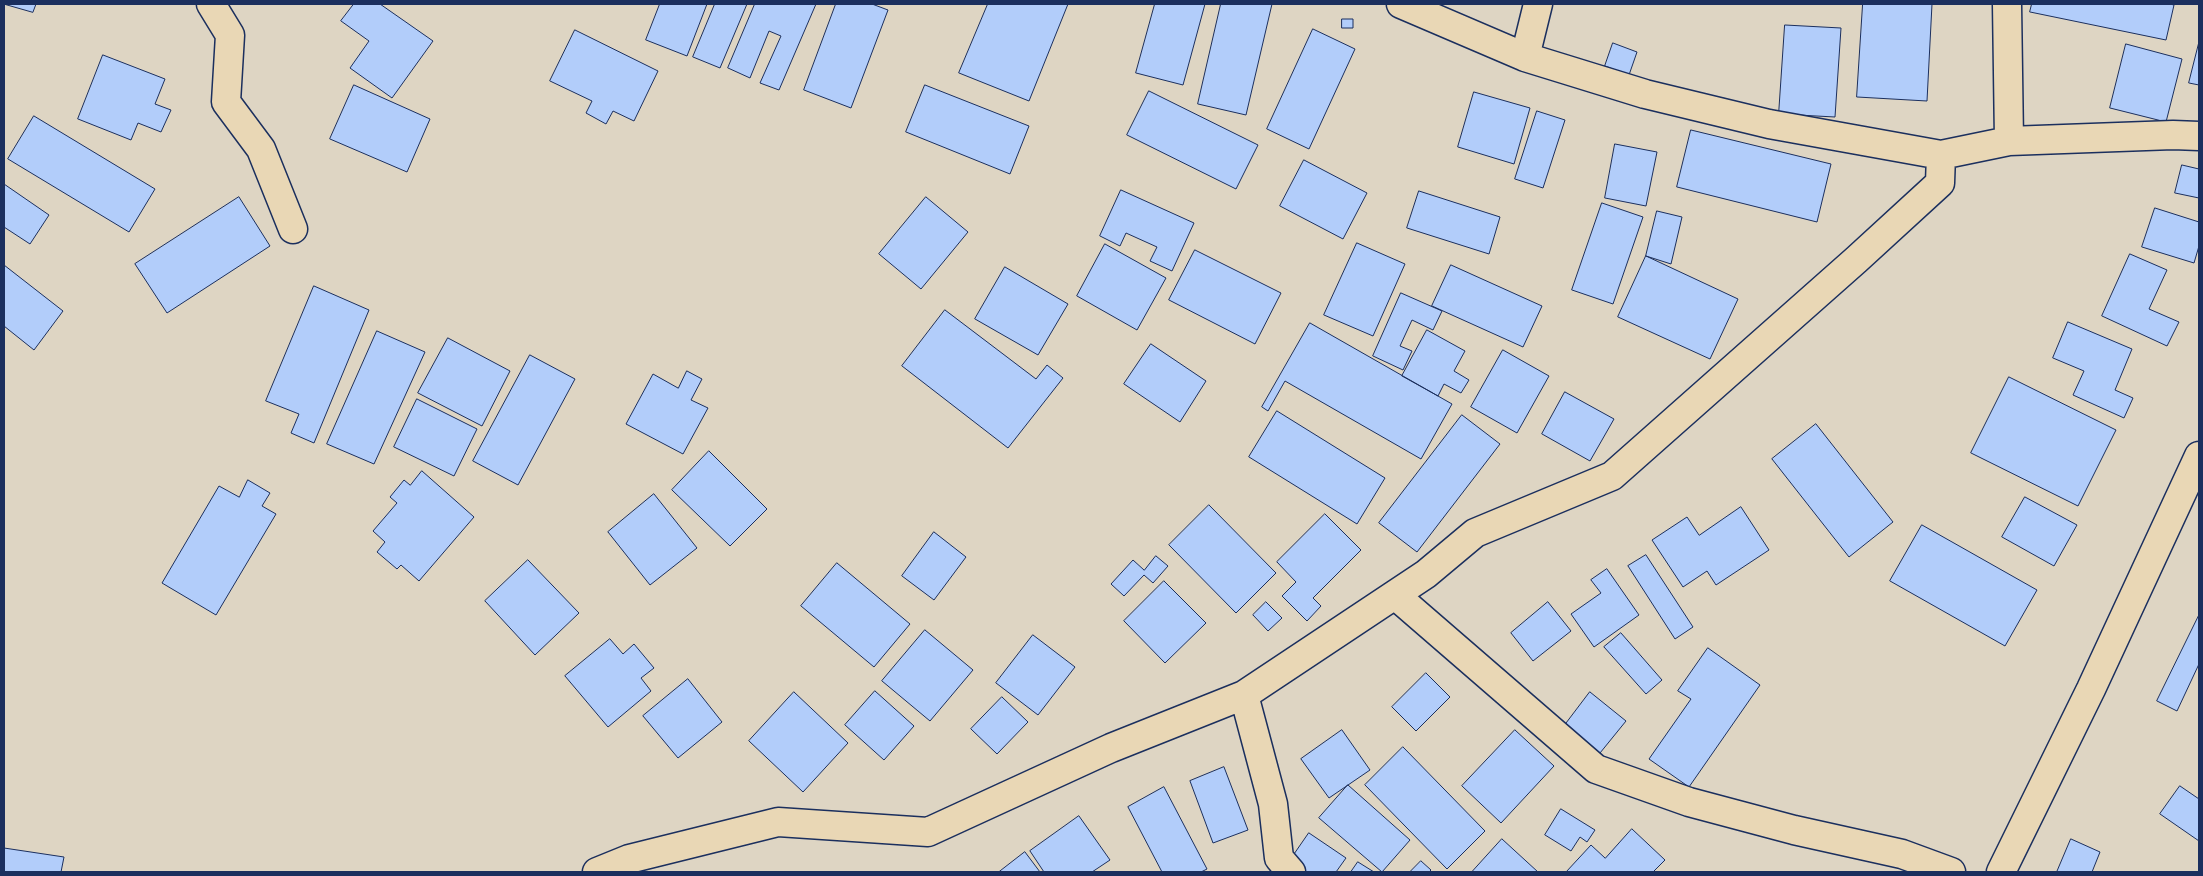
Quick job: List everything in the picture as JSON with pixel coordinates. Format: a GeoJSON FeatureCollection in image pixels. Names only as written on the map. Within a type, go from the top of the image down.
{"type":"FeatureCollection","features":[{"type":"Feature","properties":{"kind":"street"},"geometry":{"type":"LineString","coordinates":[[211,4],[230,35],[226,102],[261,149],[293,229]]}},
{"type":"Feature","properties":{"kind":"street"},"geometry":{"type":"LineString","coordinates":[[1401,4],[1525,58],[1645,94],[1769,124],[1941,155],[2009,140],[2173,135],[2199,136]]}},
{"type":"Feature","properties":{"kind":"street"},"geometry":{"type":"LineString","coordinates":[[1525,58],[1538,4]]}},
{"type":"Feature","properties":{"kind":"street"},"geometry":{"type":"LineString","coordinates":[[2007,4],[2009,140]]}},
{"type":"Feature","properties":{"kind":"street"},"geometry":{"type":"LineString","coordinates":[[597,872],[629,859],[778,822],[928,832],[1111,748],[1244,695],[1426,574],[1475,533],[1612,476],[1940,183],[1941,155]]}},
{"type":"Feature","properties":{"kind":"street"},"geometry":{"type":"LineString","coordinates":[[2001,872],[2091,689],[2199,456]]}},
{"type":"Feature","properties":{"kind":"street"},"geometry":{"type":"LineString","coordinates":[[1395,595],[1596,769],[1689,802],[1794,830],[1902,854],[1951,872]]}},
{"type":"Feature","properties":{"kind":"street"},"geometry":{"type":"LineString","coordinates":[[1244,695],[1273,804],[1279,858],[1292,872]]}},
{"type":"Feature","properties":{"kind":"building"},"geometry":{"type":"Polygon","coordinates":[[[4,4],[36,4],[33,12],[4,4]]]}},
{"type":"Feature","properties":{"kind":"building"},"geometry":{"type":"Polygon","coordinates":[[[354,4],[380,4],[433,41],[392,98],[350,68],[369,41],[341,21],[354,4]]]}},
{"type":"Feature","properties":{"kind":"building"},"geometry":{"type":"Polygon","coordinates":[[[660,4],[707,4],[687,56],[646,40],[660,4]]]}},
{"type":"Feature","properties":{"kind":"building"},"geometry":{"type":"Polygon","coordinates":[[[715,4],[747,4],[720,68],[693,57],[715,4]]]}},
{"type":"Feature","properties":{"kind":"building"},"geometry":{"type":"Polygon","coordinates":[[[755,4],[816,4],[779,90],[760,83],[781,36],[769,31],[750,78],[728,68],[755,4]]]}},
{"type":"Feature","properties":{"kind":"building"},"geometry":{"type":"Polygon","coordinates":[[[836,4],[872,4],[888,10],[851,108],[804,90],[836,4]]]}},
{"type":"Feature","properties":{"kind":"building"},"geometry":{"type":"Polygon","coordinates":[[[988,4],[1068,4],[1029,101],[959,73],[988,4]]]}},
{"type":"Feature","properties":{"kind":"building"},"geometry":{"type":"Polygon","coordinates":[[[1155,4],[1205,4],[1183,85],[1136,73],[1155,4]]]}},
{"type":"Feature","properties":{"kind":"building"},"geometry":{"type":"Polygon","coordinates":[[[1221,4],[1272,4],[1246,115],[1198,104],[1221,4]]]}},
{"type":"Feature","properties":{"kind":"building"},"geometry":{"type":"Polygon","coordinates":[[[1863,4],[1932,4],[1927,101],[1857,97],[1863,4]]]}},
{"type":"Feature","properties":{"kind":"building"},"geometry":{"type":"Polygon","coordinates":[[[2032,4],[2174,5],[2166,40],[2030,12],[2032,4]]]}},
{"type":"Feature","properties":{"kind":"building"},"geometry":{"type":"Polygon","coordinates":[[[1342,19],[1353,19],[1353,28],[1342,28],[1342,19]]]}},
{"type":"Feature","properties":{"kind":"building"},"geometry":{"type":"Polygon","coordinates":[[[1785,25],[1841,28],[1835,117],[1779,114],[1785,25]]]}},
{"type":"Feature","properties":{"kind":"building"},"geometry":{"type":"Polygon","coordinates":[[[1313,29],[1355,49],[1309,149],[1267,129],[1313,29]]]}},
{"type":"Feature","properties":{"kind":"building"},"geometry":{"type":"Polygon","coordinates":[[[575,30],[658,71],[634,121],[613,111],[606,124],[586,113],[592,101],[550,81],[575,30]]]}},
{"type":"Feature","properties":{"kind":"building"},"geometry":{"type":"Polygon","coordinates":[[[2199,42],[2199,85],[2189,83],[2199,42]]]}},
{"type":"Feature","properties":{"kind":"building"},"geometry":{"type":"Polygon","coordinates":[[[1613,43],[1637,52],[1629,75],[1605,66],[1613,43]]]}},
{"type":"Feature","properties":{"kind":"building"},"geometry":{"type":"Polygon","coordinates":[[[2126,44],[2182,59],[2166,122],[2110,108],[2126,44]]]}},
{"type":"Feature","properties":{"kind":"building"},"geometry":{"type":"Polygon","coordinates":[[[103,55],[165,79],[155,104],[171,110],[161,132],[138,123],[131,140],[78,119],[103,55]]]}},
{"type":"Feature","properties":{"kind":"building"},"geometry":{"type":"Polygon","coordinates":[[[354,85],[430,119],[407,172],[330,139],[354,85]]]}},
{"type":"Feature","properties":{"kind":"building"},"geometry":{"type":"Polygon","coordinates":[[[925,85],[1029,126],[1010,174],[906,132],[925,85]]]}},
{"type":"Feature","properties":{"kind":"building"},"geometry":{"type":"Polygon","coordinates":[[[1149,91],[1258,145],[1236,189],[1127,135],[1149,91]]]}},
{"type":"Feature","properties":{"kind":"building"},"geometry":{"type":"Polygon","coordinates":[[[1474,92],[1530,108],[1514,164],[1458,147],[1474,92]]]}},
{"type":"Feature","properties":{"kind":"building"},"geometry":{"type":"Polygon","coordinates":[[[1537,111],[1565,120],[1543,188],[1515,179],[1537,111]]]}},
{"type":"Feature","properties":{"kind":"building"},"geometry":{"type":"Polygon","coordinates":[[[34,116],[155,189],[129,232],[8,159],[34,116]]]}},
{"type":"Feature","properties":{"kind":"building"},"geometry":{"type":"Polygon","coordinates":[[[1691,130],[1831,164],[1817,222],[1677,187],[1691,130]]]}},
{"type":"Feature","properties":{"kind":"building"},"geometry":{"type":"Polygon","coordinates":[[[1615,144],[1657,152],[1646,206],[1605,198],[1615,144]]]}},
{"type":"Feature","properties":{"kind":"building"},"geometry":{"type":"Polygon","coordinates":[[[1304,160],[1367,193],[1343,239],[1280,206],[1304,160]]]}},
{"type":"Feature","properties":{"kind":"building"},"geometry":{"type":"Polygon","coordinates":[[[2182,165],[2199,169],[2199,198],[2175,193],[2182,165]]]}},
{"type":"Feature","properties":{"kind":"building"},"geometry":{"type":"Polygon","coordinates":[[[4,184],[49,215],[30,244],[4,227],[4,184]]]}},
{"type":"Feature","properties":{"kind":"building"},"geometry":{"type":"Polygon","coordinates":[[[1121,190],[1194,223],[1172,271],[1150,261],[1157,247],[1126,233],[1120,246],[1100,236],[1121,190]]]}},
{"type":"Feature","properties":{"kind":"building"},"geometry":{"type":"Polygon","coordinates":[[[1419,191],[1500,217],[1489,254],[1407,228],[1419,191]]]}},
{"type":"Feature","properties":{"kind":"building"},"geometry":{"type":"Polygon","coordinates":[[[239,197],[270,246],[167,313],[135,264],[239,197]]]}},
{"type":"Feature","properties":{"kind":"building"},"geometry":{"type":"Polygon","coordinates":[[[926,197],[968,232],[921,289],[879,254],[926,197]]]}},
{"type":"Feature","properties":{"kind":"building"},"geometry":{"type":"Polygon","coordinates":[[[1602,203],[1643,217],[1613,304],[1572,290],[1602,203]]]}},
{"type":"Feature","properties":{"kind":"building"},"geometry":{"type":"Polygon","coordinates":[[[2155,208],[2199,222],[2199,246],[2194,263],[2142,247],[2155,208]]]}},
{"type":"Feature","properties":{"kind":"building"},"geometry":{"type":"Polygon","coordinates":[[[1657,211],[1682,217],[1671,264],[1646,256],[1657,211]]]}},
{"type":"Feature","properties":{"kind":"building"},"geometry":{"type":"Polygon","coordinates":[[[1357,243],[1405,264],[1373,336],[1324,315],[1357,243]]]}},
{"type":"Feature","properties":{"kind":"building"},"geometry":{"type":"Polygon","coordinates":[[[1105,244],[1166,278],[1137,330],[1077,296],[1105,244]]]}},
{"type":"Feature","properties":{"kind":"building"},"geometry":{"type":"Polygon","coordinates":[[[1195,250],[1281,293],[1255,344],[1169,300],[1195,250]]]}},
{"type":"Feature","properties":{"kind":"building"},"geometry":{"type":"Polygon","coordinates":[[[2130,254],[2167,270],[2149,309],[2179,322],[2167,346],[2102,316],[2130,254]]]}},
{"type":"Feature","properties":{"kind":"building"},"geometry":{"type":"Polygon","coordinates":[[[1646,256],[1738,299],[1710,359],[1618,317],[1646,256]]]}},
{"type":"Feature","properties":{"kind":"building"},"geometry":{"type":"Polygon","coordinates":[[[4,265],[63,311],[34,350],[4,326],[4,265]]]}},
{"type":"Feature","properties":{"kind":"building"},"geometry":{"type":"Polygon","coordinates":[[[1451,265],[1542,306],[1523,347],[1432,306],[1451,265]]]}},
{"type":"Feature","properties":{"kind":"building"},"geometry":{"type":"Polygon","coordinates":[[[1005,267],[1068,304],[1038,355],[975,319],[1005,267]]]}},
{"type":"Feature","properties":{"kind":"building"},"geometry":{"type":"Polygon","coordinates":[[[314,286],[369,310],[314,443],[291,433],[299,414],[266,401],[314,286]]]}},
{"type":"Feature","properties":{"kind":"building"},"geometry":{"type":"Polygon","coordinates":[[[1401,293],[1442,311],[1433,330],[1412,320],[1400,346],[1412,351],[1403,370],[1373,356],[1401,293]]]}},
{"type":"Feature","properties":{"kind":"building"},"geometry":{"type":"Polygon","coordinates":[[[945,310],[1036,379],[1047,365],[1063,378],[1008,448],[902,366],[945,310]]]}},
{"type":"Feature","properties":{"kind":"building"},"geometry":{"type":"Polygon","coordinates":[[[2068,322],[2132,349],[2115,390],[2133,398],[2124,418],[2073,395],[2084,371],[2053,358],[2068,322]]]}},
{"type":"Feature","properties":{"kind":"building"},"geometry":{"type":"Polygon","coordinates":[[[1310,323],[1452,404],[1421,459],[1285,381],[1268,411],[1262,407],[1310,323]]]}},
{"type":"Feature","properties":{"kind":"building"},"geometry":{"type":"Polygon","coordinates":[[[1427,330],[1465,351],[1454,371],[1469,380],[1461,393],[1444,384],[1438,396],[1402,376],[1427,330]]]}},
{"type":"Feature","properties":{"kind":"building"},"geometry":{"type":"Polygon","coordinates":[[[377,331],[425,352],[374,464],[327,444],[377,331]]]}},
{"type":"Feature","properties":{"kind":"building"},"geometry":{"type":"Polygon","coordinates":[[[448,338],[510,371],[482,426],[418,393],[448,338]]]}},
{"type":"Feature","properties":{"kind":"building"},"geometry":{"type":"Polygon","coordinates":[[[1151,344],[1206,381],[1180,422],[1124,384],[1151,344]]]}},
{"type":"Feature","properties":{"kind":"building"},"geometry":{"type":"Polygon","coordinates":[[[1503,350],[1549,376],[1517,433],[1471,407],[1503,350]]]}},
{"type":"Feature","properties":{"kind":"building"},"geometry":{"type":"Polygon","coordinates":[[[530,355],[575,379],[518,485],[473,461],[530,355]]]}},
{"type":"Feature","properties":{"kind":"building"},"geometry":{"type":"Polygon","coordinates":[[[687,371],[702,379],[691,400],[708,408],[683,454],[626,424],[653,374],[678,388],[687,371]]]}},
{"type":"Feature","properties":{"kind":"building"},"geometry":{"type":"Polygon","coordinates":[[[2009,377],[2116,430],[2078,506],[1971,453],[2009,377]]]}},
{"type":"Feature","properties":{"kind":"building"},"geometry":{"type":"Polygon","coordinates":[[[1565,392],[1614,419],[1590,461],[1542,434],[1565,392]]]}},
{"type":"Feature","properties":{"kind":"building"},"geometry":{"type":"Polygon","coordinates":[[[417,399],[477,429],[454,476],[394,447],[417,399]]]}},
{"type":"Feature","properties":{"kind":"building"},"geometry":{"type":"Polygon","coordinates":[[[1277,411],[1385,478],[1357,524],[1249,457],[1277,411]]]}},
{"type":"Feature","properties":{"kind":"building"},"geometry":{"type":"Polygon","coordinates":[[[1462,415],[1500,444],[1417,552],[1379,523],[1462,415]]]}},
{"type":"Feature","properties":{"kind":"building"},"geometry":{"type":"Polygon","coordinates":[[[1816,424],[1893,522],[1849,557],[1772,459],[1816,424]]]}},
{"type":"Feature","properties":{"kind":"building"},"geometry":{"type":"Polygon","coordinates":[[[709,451],[767,509],[730,546],[672,490],[709,451]]]}},
{"type":"Feature","properties":{"kind":"building"},"geometry":{"type":"Polygon","coordinates":[[[422,471],[474,517],[419,581],[401,565],[397,569],[377,552],[385,542],[373,531],[397,503],[390,497],[404,480],[410,485],[422,471]]]}},
{"type":"Feature","properties":{"kind":"building"},"geometry":{"type":"Polygon","coordinates":[[[248,480],[270,493],[262,506],[276,514],[216,615],[162,583],[219,486],[239,497],[248,480]]]}},
{"type":"Feature","properties":{"kind":"building"},"geometry":{"type":"Polygon","coordinates":[[[654,494],[697,548],[650,585],[608,532],[654,494]]]}},
{"type":"Feature","properties":{"kind":"building"},"geometry":{"type":"Polygon","coordinates":[[[2025,497],[2077,525],[2054,566],[2002,537],[2025,497]]]}},
{"type":"Feature","properties":{"kind":"building"},"geometry":{"type":"Polygon","coordinates":[[[1209,505],[1276,573],[1236,613],[1169,545],[1209,505]]]}},
{"type":"Feature","properties":{"kind":"building"},"geometry":{"type":"Polygon","coordinates":[[[1741,507],[1769,550],[1716,585],[1707,571],[1683,587],[1652,540],[1687,517],[1699,535],[1741,507]]]}},
{"type":"Feature","properties":{"kind":"building"},"geometry":{"type":"Polygon","coordinates":[[[1325,514],[1361,550],[1313,598],[1321,606],[1307,621],[1282,596],[1296,582],[1277,562],[1325,514]]]}},
{"type":"Feature","properties":{"kind":"building"},"geometry":{"type":"Polygon","coordinates":[[[1922,525],[2037,590],[2005,646],[1890,581],[1922,525]]]}},
{"type":"Feature","properties":{"kind":"building"},"geometry":{"type":"Polygon","coordinates":[[[934,532],[966,557],[934,600],[902,576],[934,532]]]}},
{"type":"Feature","properties":{"kind":"building"},"geometry":{"type":"Polygon","coordinates":[[[1646,555],[1693,627],[1675,639],[1628,566],[1646,555]]]}},
{"type":"Feature","properties":{"kind":"building"},"geometry":{"type":"Polygon","coordinates":[[[1156,556],[1168,566],[1153,583],[1144,575],[1124,596],[1111,584],[1133,560],[1144,570],[1156,556]]]}},
{"type":"Feature","properties":{"kind":"building"},"geometry":{"type":"Polygon","coordinates":[[[528,560],[579,613],[535,655],[485,601],[528,560]]]}},
{"type":"Feature","properties":{"kind":"building"},"geometry":{"type":"Polygon","coordinates":[[[837,563],[910,624],[874,667],[801,606],[837,563]]]}},
{"type":"Feature","properties":{"kind":"building"},"geometry":{"type":"Polygon","coordinates":[[[1607,569],[1639,615],[1594,647],[1571,614],[1601,593],[1591,580],[1607,569]]]}},
{"type":"Feature","properties":{"kind":"building"},"geometry":{"type":"Polygon","coordinates":[[[1164,581],[1206,623],[1165,663],[1124,621],[1164,581]]]}},
{"type":"Feature","properties":{"kind":"building"},"geometry":{"type":"Polygon","coordinates":[[[1266,602],[1282,618],[1268,631],[1253,615],[1266,602]]]}},
{"type":"Feature","properties":{"kind":"building"},"geometry":{"type":"Polygon","coordinates":[[[1548,602],[1571,631],[1533,661],[1511,633],[1548,602]]]}},
{"type":"Feature","properties":{"kind":"building"},"geometry":{"type":"Polygon","coordinates":[[[2199,615],[2199,664],[2177,711],[2157,701],[2199,615]]]}},
{"type":"Feature","properties":{"kind":"building"},"geometry":{"type":"Polygon","coordinates":[[[925,630],[973,670],[930,721],[882,681],[925,630]]]}},
{"type":"Feature","properties":{"kind":"building"},"geometry":{"type":"Polygon","coordinates":[[[1621,633],[1662,680],[1646,694],[1604,647],[1621,633]]]}},
{"type":"Feature","properties":{"kind":"building"},"geometry":{"type":"Polygon","coordinates":[[[1033,635],[1075,667],[1038,715],[996,683],[1033,635]]]}},
{"type":"Feature","properties":{"kind":"building"},"geometry":{"type":"Polygon","coordinates":[[[610,639],[623,654],[634,644],[654,668],[641,678],[651,691],[608,727],[565,676],[610,639]]]}},
{"type":"Feature","properties":{"kind":"building"},"geometry":{"type":"Polygon","coordinates":[[[1708,648],[1760,685],[1689,787],[1649,759],[1691,699],[1678,691],[1708,648]]]}},
{"type":"Feature","properties":{"kind":"building"},"geometry":{"type":"Polygon","coordinates":[[[1426,673],[1450,697],[1416,731],[1392,707],[1426,673]]]}},
{"type":"Feature","properties":{"kind":"building"},"geometry":{"type":"Polygon","coordinates":[[[688,679],[722,722],[678,758],[643,716],[688,679]]]}},
{"type":"Feature","properties":{"kind":"building"},"geometry":{"type":"Polygon","coordinates":[[[875,691],[914,726],[884,760],[845,725],[875,691]]]}},
{"type":"Feature","properties":{"kind":"building"},"geometry":{"type":"Polygon","coordinates":[[[794,692],[848,743],[803,792],[749,741],[794,692]]]}},
{"type":"Feature","properties":{"kind":"building"},"geometry":{"type":"Polygon","coordinates":[[[1590,692],[1626,721],[1600,753],[1565,725],[1590,692]]]}},
{"type":"Feature","properties":{"kind":"building"},"geometry":{"type":"Polygon","coordinates":[[[1002,697],[1028,722],[997,754],[971,729],[1002,697]]]}},
{"type":"Feature","properties":{"kind":"building"},"geometry":{"type":"Polygon","coordinates":[[[1342,730],[1370,770],[1329,798],[1301,759],[1342,730]]]}},
{"type":"Feature","properties":{"kind":"building"},"geometry":{"type":"Polygon","coordinates":[[[1515,730],[1554,766],[1501,823],[1462,786],[1515,730]]]}},
{"type":"Feature","properties":{"kind":"building"},"geometry":{"type":"Polygon","coordinates":[[[1403,747],[1485,831],[1447,869],[1365,785],[1403,747]]]}},
{"type":"Feature","properties":{"kind":"building"},"geometry":{"type":"Polygon","coordinates":[[[1224,767],[1248,830],[1213,843],[1190,781],[1224,767]]]}},
{"type":"Feature","properties":{"kind":"building"},"geometry":{"type":"Polygon","coordinates":[[[1348,785],[1410,840],[1382,872],[1319,818],[1348,785]]]}},
{"type":"Feature","properties":{"kind":"building"},"geometry":{"type":"Polygon","coordinates":[[[2180,786],[2199,799],[2199,841],[2160,814],[2180,786]]]}},
{"type":"Feature","properties":{"kind":"building"},"geometry":{"type":"Polygon","coordinates":[[[1164,787],[1207,869],[1201,872],[1162,872],[1128,807],[1164,787]]]}},
{"type":"Feature","properties":{"kind":"building"},"geometry":{"type":"Polygon","coordinates":[[[1561,809],[1595,830],[1587,842],[1580,837],[1571,851],[1545,835],[1561,809]]]}},
{"type":"Feature","properties":{"kind":"building"},"geometry":{"type":"Polygon","coordinates":[[[1079,816],[1110,860],[1092,872],[1044,872],[1030,851],[1079,816]]]}},
{"type":"Feature","properties":{"kind":"building"},"geometry":{"type":"Polygon","coordinates":[[[1632,829],[1665,860],[1653,872],[1566,872],[1591,845],[1605,858],[1632,829]]]}},
{"type":"Feature","properties":{"kind":"building"},"geometry":{"type":"Polygon","coordinates":[[[1309,833],[1346,858],[1336,872],[1282,872],[1309,833]]]}},
{"type":"Feature","properties":{"kind":"building"},"geometry":{"type":"Polygon","coordinates":[[[1502,839],[1538,872],[1472,872],[1502,839]]]}},
{"type":"Feature","properties":{"kind":"building"},"geometry":{"type":"Polygon","coordinates":[[[2071,839],[2100,852],[2092,872],[2057,872],[2071,839]]]}},
{"type":"Feature","properties":{"kind":"building"},"geometry":{"type":"Polygon","coordinates":[[[4,848],[64,857],[61,872],[4,872],[4,848]]]}},
{"type":"Feature","properties":{"kind":"building"},"geometry":{"type":"Polygon","coordinates":[[[1025,852],[1040,872],[999,872],[1025,852]]]}},
{"type":"Feature","properties":{"kind":"building"},"geometry":{"type":"Polygon","coordinates":[[[1421,861],[1431,870],[1429,872],[1410,872],[1421,861]]]}},
{"type":"Feature","properties":{"kind":"building"},"geometry":{"type":"Polygon","coordinates":[[[1358,862],[1374,872],[1351,872],[1358,862]]]}}]}
